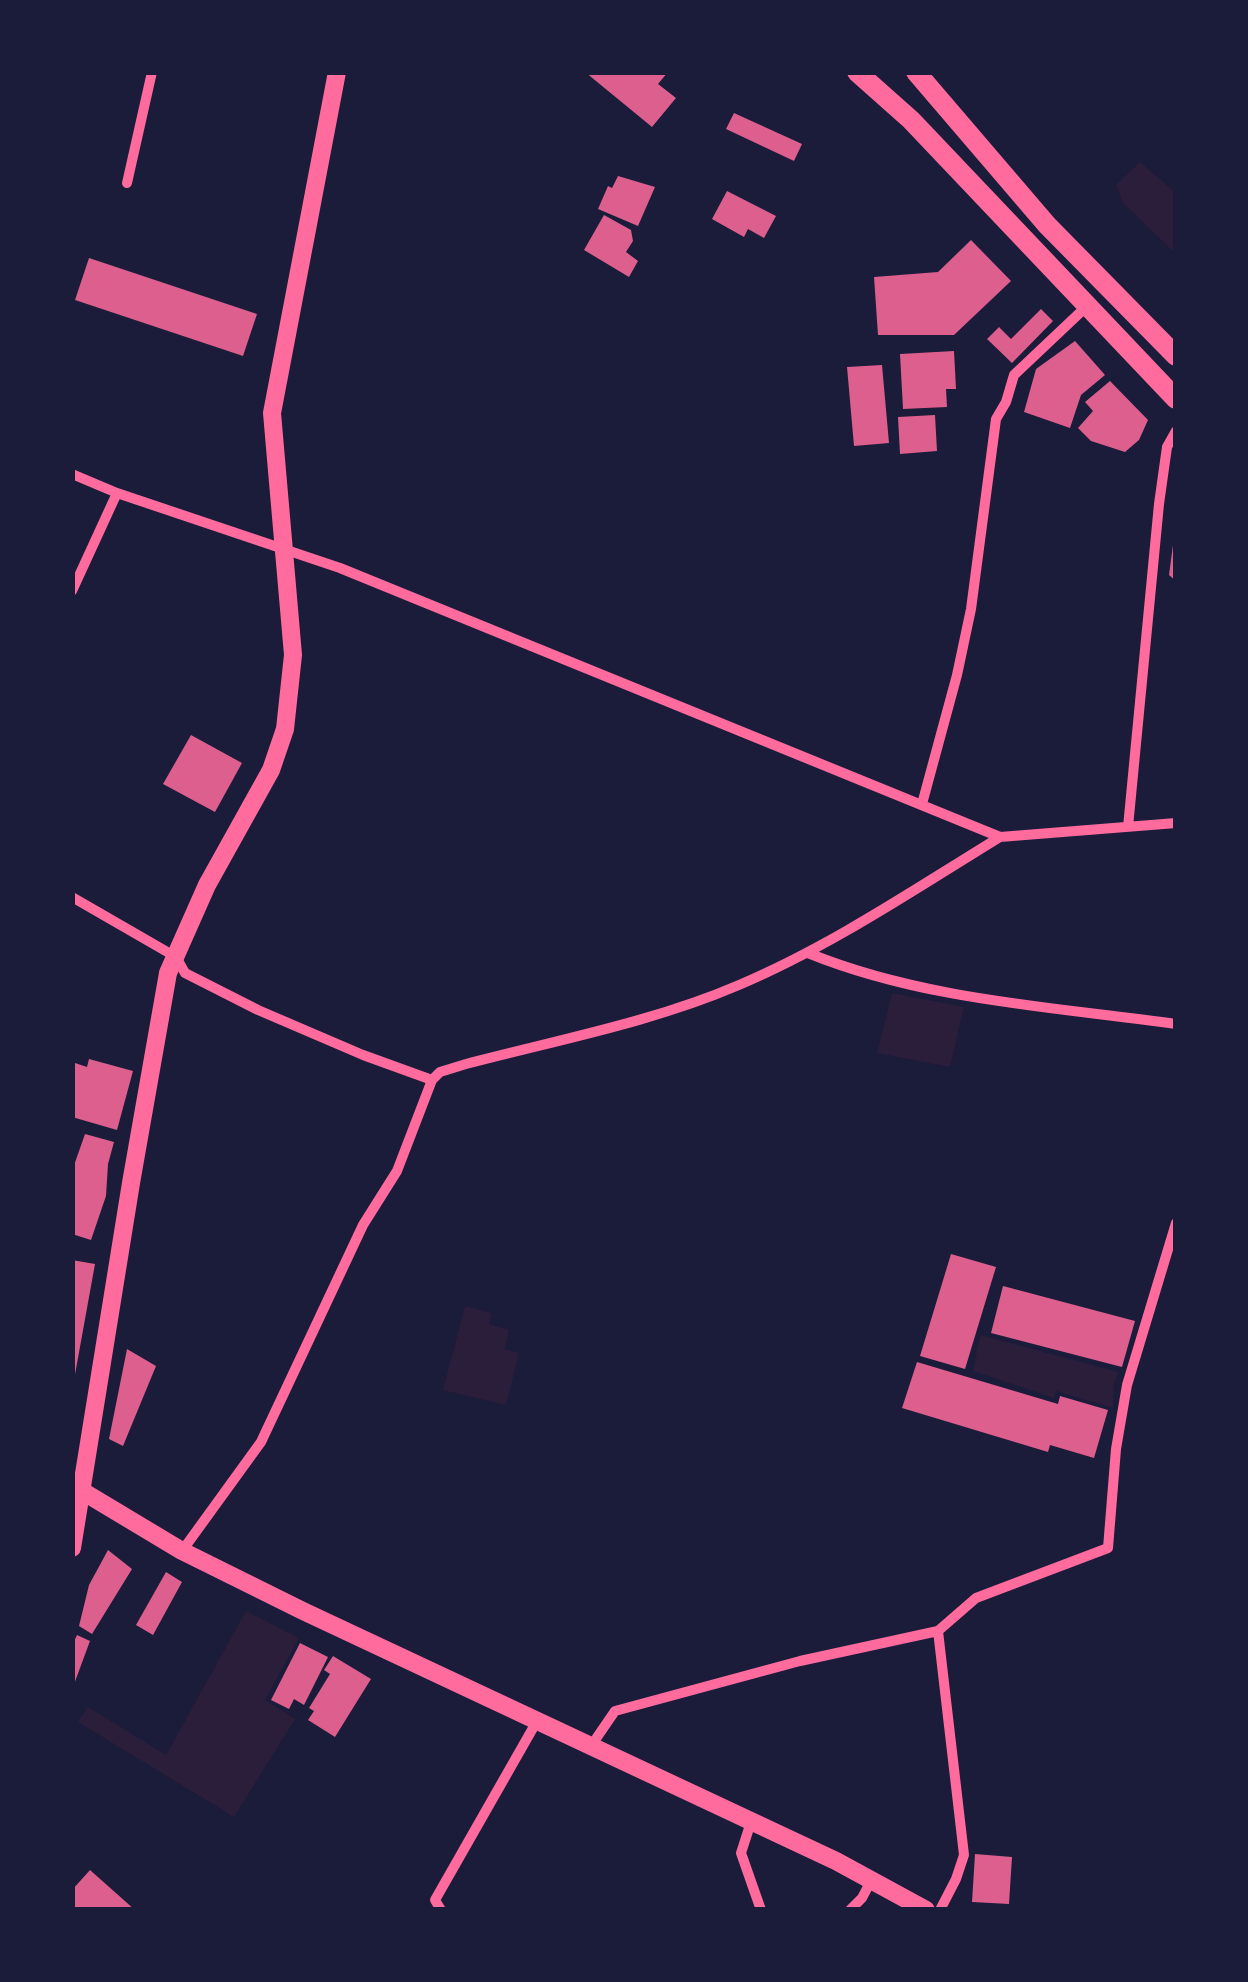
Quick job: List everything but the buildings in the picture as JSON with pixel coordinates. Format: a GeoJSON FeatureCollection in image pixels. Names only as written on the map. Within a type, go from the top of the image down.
{"type":"FeatureCollection","features":[{"type":"Feature","properties":{"kind":"main road"},"geometry":{"type":"LineString","coordinates":[[916,72],[1047,225],[1176,356]]}},
{"type":"Feature","properties":{"kind":"main road"},"geometry":{"type":"LineString","coordinates":[[858,73],[912,120],[1176,399]]}},
{"type":"Feature","properties":{"kind":"street"},"geometry":{"type":"LineString","coordinates":[[127,183],[152,72]]}},
{"type":"Feature","properties":{"kind":"street"},"geometry":{"type":"LineString","coordinates":[[72,1548],[78,1489],[168,972],[207,885],[262,788],[286,729],[293,655],[272,414],[338,72]]}},
{"type":"Feature","properties":{"kind":"street"},"geometry":{"type":"LineString","coordinates":[[922,804],[957,675],[970,609],[996,419],[1014,375],[1086,306]]}},
{"type":"Feature","properties":{"kind":"street"},"geometry":{"type":"LineString","coordinates":[[1128,827],[1159,504],[1167,446],[1176,431]]}},
{"type":"Feature","properties":{"kind":"street"},"geometry":{"type":"LineString","coordinates":[[72,474],[117,493],[340,568],[1000,837]]}},
{"type":"Feature","properties":{"kind":"street"},"geometry":{"type":"LineString","coordinates":[[72,592],[117,493]]}},
{"type":"Feature","properties":{"kind":"street"},"geometry":{"type":"LineString","coordinates":[[182,1551],[260,1442],[362,1225],[397,1171],[432,1080],[440,1072],[688,1005],[808,953],[1000,837],[1176,823]]}},
{"type":"Feature","properties":{"kind":"street"},"geometry":{"type":"LineString","coordinates":[[72,897],[176,958],[185,973],[363,1056],[432,1080]]}},
{"type":"Feature","properties":{"kind":"street"},"geometry":{"type":"LineString","coordinates":[[808,953],[841,966],[944,992],[1176,1024]]}},
{"type":"Feature","properties":{"kind":"street"},"geometry":{"type":"LineString","coordinates":[[591,1746],[615,1710],[800,1661],[938,1631],[976,1598],[1108,1548],[1126,1385],[1176,1223]]}},
{"type":"Feature","properties":{"kind":"street"},"geometry":{"type":"LineString","coordinates":[[78,1489],[182,1551],[872,1879],[926,1910]]}},
{"type":"Feature","properties":{"kind":"street"},"geometry":{"type":"LineString","coordinates":[[938,1631],[964,1855],[940,1910]]}},
{"type":"Feature","properties":{"kind":"street"},"geometry":{"type":"LineString","coordinates":[[441,1910],[435,1900],[538,1721]]}},
{"type":"Feature","properties":{"kind":"street"},"geometry":{"type":"LineString","coordinates":[[751,1822],[740,1853],[761,1910]]}},
{"type":"Feature","properties":{"kind":"street"},"geometry":{"type":"LineString","coordinates":[[850,1910],[872,1879]]}},
{"type":"Feature","properties":{"kind":"shaded area"},"geometry":{"type":"Polygon","coordinates":[[[1140,162],[1175,192],[1175,253],[1123,203],[1116,185],[1140,162]]]}},
{"type":"Feature","properties":{"kind":"shaded area"},"geometry":{"type":"Polygon","coordinates":[[[892,993],[964,1007],[950,1067],[877,1053],[892,993]]]}},
{"type":"Feature","properties":{"kind":"shaded area"},"geometry":{"type":"Polygon","coordinates":[[[465,1306],[492,1313],[489,1324],[509,1330],[505,1349],[519,1353],[506,1405],[443,1390],[465,1306]]]}},
{"type":"Feature","properties":{"kind":"shaded area"},"geometry":{"type":"Polygon","coordinates":[[[980,1335],[1119,1372],[1114,1383],[1113,1408],[1056,1391],[1054,1398],[973,1371],[980,1335]]]}},
{"type":"Feature","properties":{"kind":"shaded area"},"geometry":{"type":"Polygon","coordinates":[[[246,1611],[299,1638],[265,1700],[295,1719],[234,1817],[78,1722],[88,1707],[166,1755],[246,1611]]]}}]}
